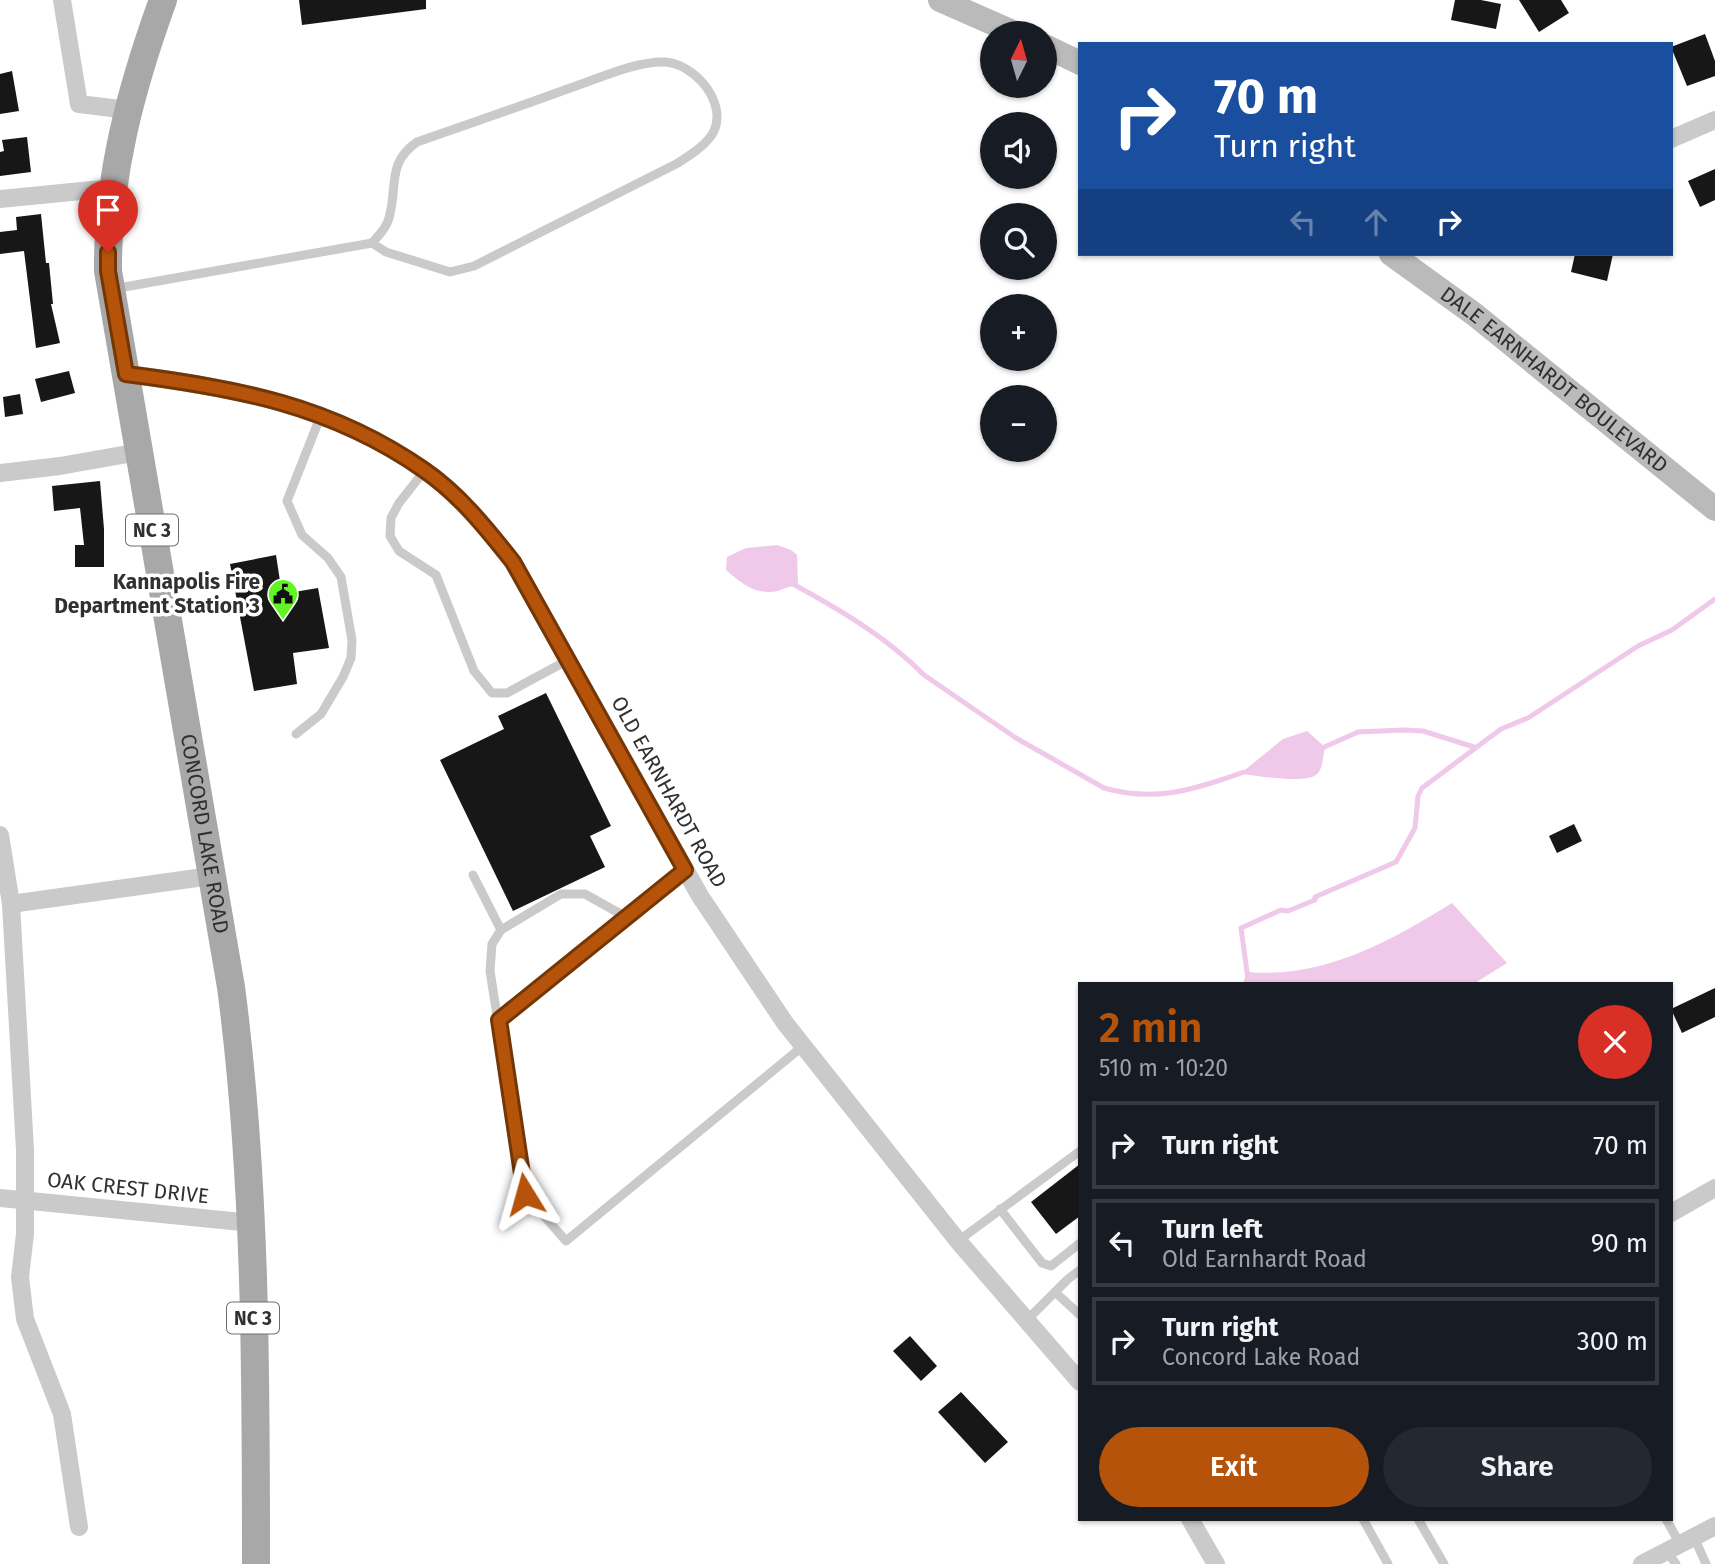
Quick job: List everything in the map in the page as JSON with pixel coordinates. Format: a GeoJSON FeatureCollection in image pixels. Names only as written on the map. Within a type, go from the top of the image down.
{"type":"FeatureCollection","features":[{"type":"Feature","properties":{"kind":"main road","name":"CONCORD LAKE ROAD"},"geometry":{"type":"LineString","coordinates":[[163,0],[128,110],[111,188],[108,271],[231,986],[241,1063],[252,1223],[256,1564]]}},
{"type":"Feature","properties":{"kind":"main road"},"geometry":{"type":"LineString","coordinates":[[940,0],[988,21]]}},
{"type":"Feature","properties":{"kind":"main road"},"geometry":{"type":"LineString","coordinates":[[1057,52],[1078,62]]}},
{"type":"Feature","properties":{"kind":"main road","name":"DALE EARNHARDT BOULEVARD"},"geometry":{"type":"LineString","coordinates":[[1394,256],[1474,314],[1715,509]]}},
{"type":"Feature","properties":{"kind":"street"},"geometry":{"type":"LineString","coordinates":[[62,0],[79,104],[128,110]]}},
{"type":"Feature","properties":{"kind":"street"},"geometry":{"type":"LineString","coordinates":[[1673,138],[1715,120]]}},
{"type":"Feature","properties":{"kind":"street"},"geometry":{"type":"LineString","coordinates":[[0,199],[111,188]]}},
{"type":"Feature","properties":{"kind":"street","name":"OLD EARNHARDT ROAD"},"geometry":{"type":"LineString","coordinates":[[126,374],[188,382],[301,407],[357,429],[425,471],[466,507],[513,562],[685,870],[715,919],[803,1046],[958,1241],[1078,1380]]}},
{"type":"Feature","properties":{"kind":"street"},"geometry":{"type":"LineString","coordinates":[[0,473],[139,452]]}},
{"type":"Feature","properties":{"kind":"street"},"geometry":{"type":"LineString","coordinates":[[0,835],[11,904],[25,1150],[25,1234],[20,1277],[25,1319],[62,1414],[79,1527]]}},
{"type":"Feature","properties":{"kind":"street"},"geometry":{"type":"LineString","coordinates":[[11,904],[211,876]]}},
{"type":"Feature","properties":{"kind":"street"},"geometry":{"type":"LineString","coordinates":[[1673,1212],[1715,1188]]}},
{"type":"Feature","properties":{"kind":"street","name":"OAK CREST DRIVE"},"geometry":{"type":"LineString","coordinates":[[0,1198],[252,1223]]}},
{"type":"Feature","properties":{"kind":"street"},"geometry":{"type":"LineString","coordinates":[[1191,1521],[1216,1564]]}},
{"type":"Feature","properties":{"kind":"street"},"geometry":{"type":"LineString","coordinates":[[1642,1564],[1679,1549],[1715,1526]]}},
{"type":"Feature","properties":{"kind":"lane"},"geometry":{"type":"LineString","coordinates":[[111,289],[372,243],[384,230],[390,216],[395,173],[404,151],[417,142],[628,68],[667,62],[692,72],[709,90],[716,110],[714,131],[699,148],[678,163],[474,266],[450,272],[386,252],[372,243]]}},
{"type":"Feature","properties":{"kind":"lane"},"geometry":{"type":"LineString","coordinates":[[296,734],[321,714],[351,658],[352,640],[341,577],[328,558],[302,535],[287,501],[321,415]]}},
{"type":"Feature","properties":{"kind":"lane"},"geometry":{"type":"LineString","coordinates":[[425,471],[399,503],[391,518],[390,536],[398,551],[436,575],[474,671],[481,681],[492,693],[507,693],[568,660]]}},
{"type":"Feature","properties":{"kind":"lane"},"geometry":{"type":"LineString","coordinates":[[499,1020],[685,870]]}},
{"type":"Feature","properties":{"kind":"lane"},"geometry":{"type":"LineString","coordinates":[[473,875],[502,930]]}},
{"type":"Feature","properties":{"kind":"lane"},"geometry":{"type":"LineString","coordinates":[[626,917],[585,894],[561,894],[502,930],[492,944],[490,971],[525,1194],[566,1241],[803,1046]]}},
{"type":"Feature","properties":{"kind":"lane"},"geometry":{"type":"LineString","coordinates":[[958,1241],[1078,1152]]}},
{"type":"Feature","properties":{"kind":"lane"},"geometry":{"type":"LineString","coordinates":[[1000,1209],[1042,1263],[1051,1266],[1078,1245]]}},
{"type":"Feature","properties":{"kind":"lane"},"geometry":{"type":"LineString","coordinates":[[1026,1321],[1078,1272]]}},
{"type":"Feature","properties":{"kind":"lane"},"geometry":{"type":"LineString","coordinates":[[1055,1292],[1078,1313]]}},
{"type":"Feature","properties":{"kind":"lane"},"geometry":{"type":"LineString","coordinates":[[1364,1521],[1388,1564]]}},
{"type":"Feature","properties":{"kind":"lane"},"geometry":{"type":"LineString","coordinates":[[1419,1521],[1444,1564]]}},
{"type":"Feature","properties":{"kind":"lane"},"geometry":{"type":"LineString","coordinates":[[1667,1521],[1679,1549],[1706,1564]]}},
{"type":"Feature","properties":{"kind":"shaded area"},"geometry":{"type":"Polygon","coordinates":[[[777,545],[797,555],[798,586],[774,592],[757,591],[726,570],[727,557],[746,548],[777,545]]]}},
{"type":"Feature","properties":{"kind":"shaded area"},"geometry":{"type":"Polygon","coordinates":[[[1307,731],[1325,747],[1322,765],[1317,774],[1292,779],[1240,774],[1283,739],[1307,731]]]}},
{"type":"Feature","properties":{"kind":"shaded area"},"geometry":{"type":"Polygon","coordinates":[[[1452,903],[1507,963],[1477,982],[1243,982],[1247,972],[1275,973],[1329,964],[1404,931],[1452,903]]]}},
{"type":"Feature","properties":{"kind":"building"},"geometry":{"type":"Polygon","coordinates":[[[299,0],[426,0],[426,9],[302,25],[299,0]]]}},
{"type":"Feature","properties":{"kind":"building"},"geometry":{"type":"Polygon","coordinates":[[[1455,0],[1481,0],[1501,4],[1496,29],[1451,20],[1455,0]]]}},
{"type":"Feature","properties":{"kind":"building"},"geometry":{"type":"Polygon","coordinates":[[[1519,0],[1561,0],[1569,13],[1539,32],[1519,0]]]}},
{"type":"Feature","properties":{"kind":"building"},"geometry":{"type":"Polygon","coordinates":[[[1705,34],[1715,61],[1715,76],[1687,86],[1673,46],[1705,34]]]}},
{"type":"Feature","properties":{"kind":"building"},"geometry":{"type":"Polygon","coordinates":[[[12,71],[19,111],[0,114],[0,74],[12,71]]]}},
{"type":"Feature","properties":{"kind":"building"},"geometry":{"type":"Polygon","coordinates":[[[27,137],[31,172],[0,176],[0,152],[4,151],[2,140],[27,137]]]}},
{"type":"Feature","properties":{"kind":"building"},"geometry":{"type":"Polygon","coordinates":[[[1715,169],[1715,200],[1700,207],[1688,181],[1715,169]]]}},
{"type":"Feature","properties":{"kind":"building"},"geometry":{"type":"Polygon","coordinates":[[[41,214],[46,263],[49,263],[51,304],[60,343],[36,348],[24,251],[0,254],[0,232],[17,230],[16,217],[41,214]]]}},
{"type":"Feature","properties":{"kind":"building"},"geometry":{"type":"Polygon","coordinates":[[[1575,256],[1613,256],[1607,281],[1571,272],[1575,256]]]}},
{"type":"Feature","properties":{"kind":"building"},"geometry":{"type":"Polygon","coordinates":[[[69,371],[75,393],[41,402],[35,379],[69,371]]]}},
{"type":"Feature","properties":{"kind":"building"},"geometry":{"type":"Polygon","coordinates":[[[20,394],[23,414],[5,417],[3,397],[20,394]]]}},
{"type":"Feature","properties":{"kind":"building"},"geometry":{"type":"Polygon","coordinates":[[[100,481],[104,567],[75,567],[75,545],[84,545],[80,508],[54,511],[52,486],[100,481]]]}},
{"type":"Feature","properties":{"kind":"building","name":"Kannapolis Fire Department Station 3"},"geometry":{"type":"Polygon","coordinates":[[[276,555],[282,594],[318,588],[329,648],[293,653],[297,684],[254,691],[230,564],[276,555]]]}},
{"type":"Feature","properties":{"kind":"building"},"geometry":{"type":"Polygon","coordinates":[[[546,693],[611,826],[590,836],[605,867],[513,911],[440,760],[504,729],[498,716],[546,693]]]}},
{"type":"Feature","properties":{"kind":"building"},"geometry":{"type":"Polygon","coordinates":[[[1574,824],[1582,841],[1557,853],[1549,836],[1574,824]]]}},
{"type":"Feature","properties":{"kind":"building"},"geometry":{"type":"Polygon","coordinates":[[[1715,988],[1715,1017],[1682,1033],[1673,1008],[1715,988]]]}},
{"type":"Feature","properties":{"kind":"building"},"geometry":{"type":"Polygon","coordinates":[[[1078,1166],[1078,1218],[1056,1234],[1031,1202],[1078,1166]]]}},
{"type":"Feature","properties":{"kind":"building"},"geometry":{"type":"Polygon","coordinates":[[[910,1336],[937,1366],[921,1381],[893,1351],[910,1336]]]}},
{"type":"Feature","properties":{"kind":"building"},"geometry":{"type":"Polygon","coordinates":[[[961,1392],[1008,1442],[985,1463],[938,1412],[961,1392]]]}},
{"type":"Feature","properties":{"kind":"waterway"},"geometry":{"type":"LineString","coordinates":[[791,583],[861,624],[894,648],[924,675],[1016,738],[1104,788],[1158,794],[1208,784],[1244,772]]}},
{"type":"Feature","properties":{"kind":"waterway"},"geometry":{"type":"LineString","coordinates":[[1251,982],[1248,979],[1241,928],[1281,910],[1288,911],[1315,900],[1315,897],[1396,862],[1415,828],[1418,796],[1422,788],[1501,729],[1528,718],[1638,646],[1672,630],[1715,599]]}},
{"type":"Feature","properties":{"kind":"waterway"},"geometry":{"type":"LineString","coordinates":[[1320,749],[1358,732],[1404,730],[1423,731],[1474,747]]}},
{"type":"Feature","properties":{"kind":"place","name":"Kannapolis Fire Department Station 3"},"geometry":{"type":"Point","coordinates":[283,621]}},
{"type":"Feature","properties":{"kind":"route"},"geometry":{"type":"LineString","coordinates":[[108,252],[108,271],[126,374],[243,393],[301,407],[357,429],[425,471],[483,524],[513,562],[685,870],[499,1020],[525,1194]]}}]}
